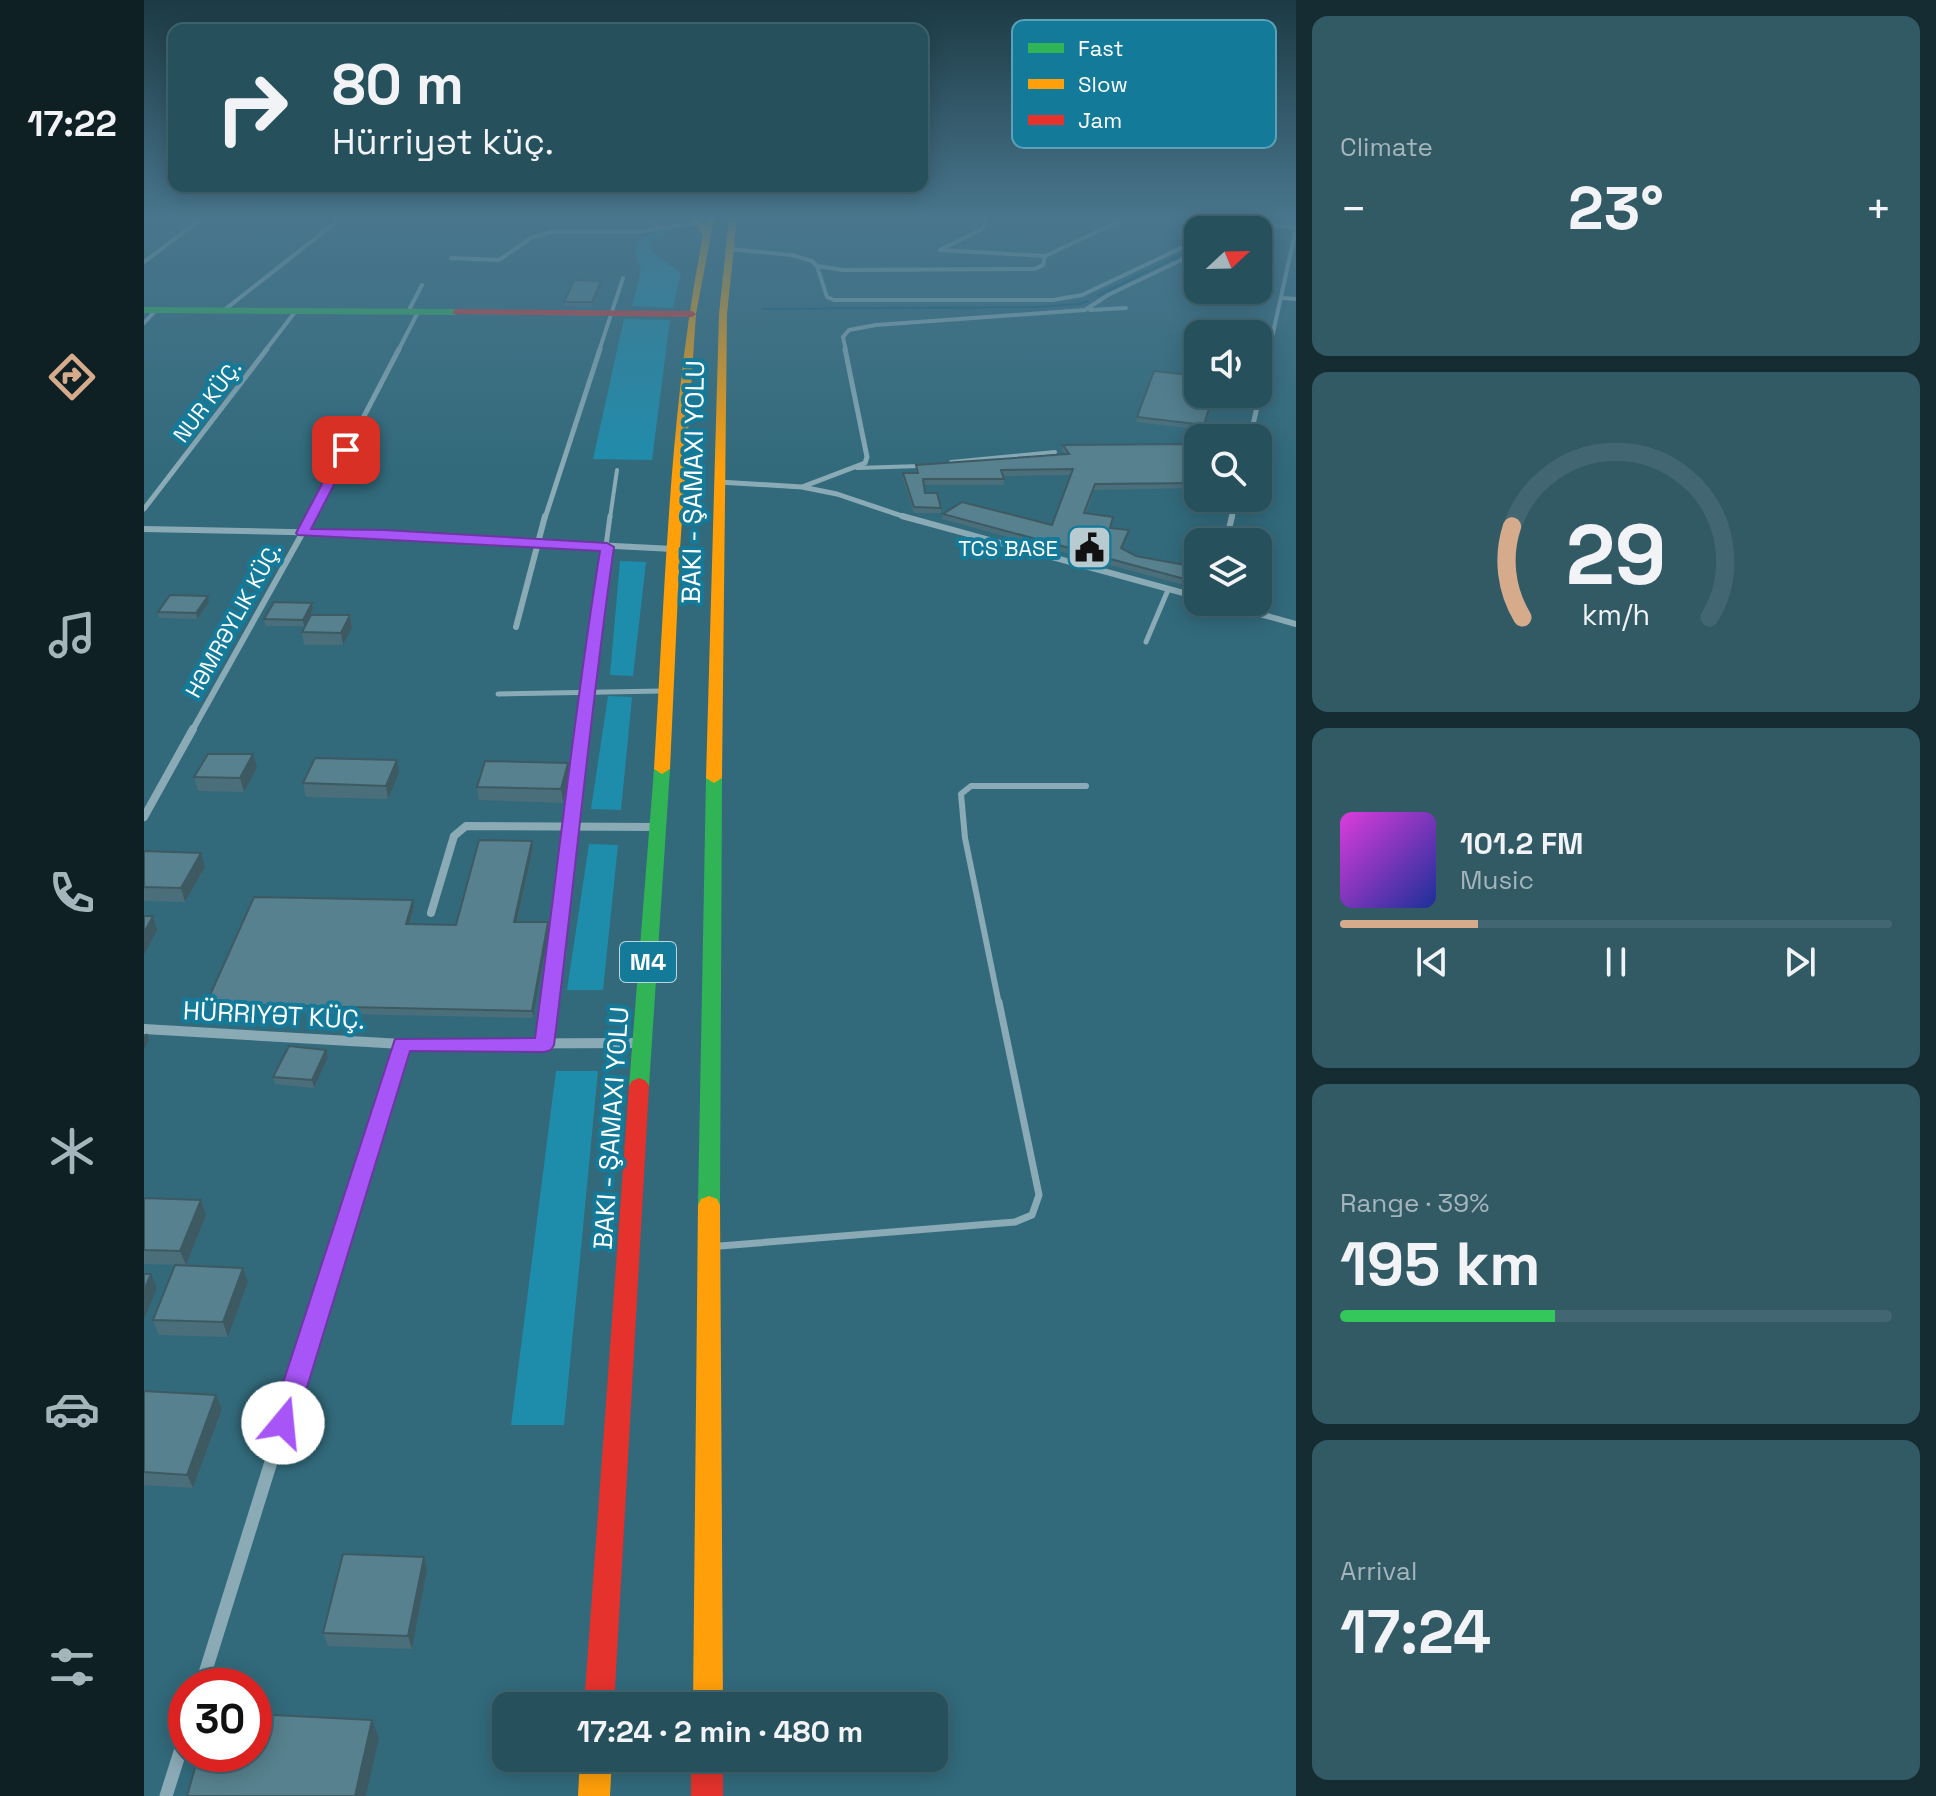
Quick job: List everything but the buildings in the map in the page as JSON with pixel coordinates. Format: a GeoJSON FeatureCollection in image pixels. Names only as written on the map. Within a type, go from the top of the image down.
{"type":"FeatureCollection","features":[{"type":"Feature","properties":{"kind":"main road","name":"M4"},"geometry":{"type":"LineString","coordinates":[[600,1692],[659,828],[674,549],[693,303]]}},
{"type":"Feature","properties":{"kind":"main road","name":"M4"},"geometry":{"type":"LineString","coordinates":[[708,1692],[708,1247],[724,303]]}},
{"type":"Feature","properties":{"kind":"main road"},"geometry":{"type":"LineString","coordinates":[[148,314],[223,311],[692,314]]}},
{"type":"Feature","properties":{"kind":"main road"},"geometry":{"type":"LineString","coordinates":[[594,1796],[595,1772]]}},
{"type":"Feature","properties":{"kind":"main road"},"geometry":{"type":"LineString","coordinates":[[707,1772],[707,1796]]}},
{"type":"Feature","properties":{"kind":"street"},"geometry":{"type":"LineString","coordinates":[[223,311],[233,303]]}},
{"type":"Feature","properties":{"kind":"street","name":"HƏMRƏYLIK KÜÇ."},"geometry":{"type":"LineString","coordinates":[[144,817],[303,533],[416,303]]}},
{"type":"Feature","properties":{"kind":"street"},"geometry":{"type":"LineString","coordinates":[[516,627],[536,544],[615,303]]}},
{"type":"Feature","properties":{"kind":"street"},"geometry":{"type":"LineString","coordinates":[[1085,310],[1095,303]]}},
{"type":"Feature","properties":{"kind":"street"},"geometry":{"type":"LineString","coordinates":[[1253,424],[1282,303]]}},
{"type":"Feature","properties":{"kind":"street"},"geometry":{"type":"LineString","coordinates":[[802,487],[857,468],[865,463],[867,457],[843,337],[849,330],[876,325],[1126,308]]}},
{"type":"Feature","properties":{"kind":"street","name":"NUR KÜÇ."},"geometry":{"type":"LineString","coordinates":[[144,509],[295,312]]}},
{"type":"Feature","properties":{"kind":"street"},"geometry":{"type":"LineString","coordinates":[[719,482],[802,487],[1184,594]]}},
{"type":"Feature","properties":{"kind":"street"},"geometry":{"type":"LineString","coordinates":[[144,529],[384,534],[674,549]]}},
{"type":"Feature","properties":{"kind":"street"},"geometry":{"type":"LineString","coordinates":[[1267,616],[1296,624]]}},
{"type":"Feature","properties":{"kind":"street"},"geometry":{"type":"LineString","coordinates":[[431,913],[454,836],[466,826],[659,828]]}},
{"type":"Feature","properties":{"kind":"street","name":"HÜRRIYƏT KÜÇ."},"geometry":{"type":"LineString","coordinates":[[144,1029],[402,1044],[642,1043]]}},
{"type":"Feature","properties":{"kind":"street"},"geometry":{"type":"LineString","coordinates":[[207,1668],[402,1044]]}},
{"type":"Feature","properties":{"kind":"street"},"geometry":{"type":"LineString","coordinates":[[166,1796],[174,1772]]}},
{"type":"Feature","properties":{"kind":"lane"},"geometry":{"type":"LineString","coordinates":[[950,463],[1055,452]]}},
{"type":"Feature","properties":{"kind":"lane"},"geometry":{"type":"LineString","coordinates":[[857,468],[921,466]]}},
{"type":"Feature","properties":{"kind":"lane"},"geometry":{"type":"LineString","coordinates":[[544,1045],[573,826],[585,690],[617,470]]}},
{"type":"Feature","properties":{"kind":"lane"},"geometry":{"type":"LineString","coordinates":[[1146,642],[1168,590]]}},
{"type":"Feature","properties":{"kind":"lane"},"geometry":{"type":"LineString","coordinates":[[498,694],[585,690],[665,691]]}},
{"type":"Feature","properties":{"kind":"lane"},"geometry":{"type":"LineString","coordinates":[[708,1247],[1015,1222],[1032,1215],[1039,1195],[965,838],[961,794],[971,786],[1086,786]]}},
{"type":"Feature","properties":{"kind":"shaded area"},"geometry":{"type":"Polygon","coordinates":[[[633,303],[674,303],[673,308],[632,306],[633,303]]]}},
{"type":"Feature","properties":{"kind":"shaded area"},"geometry":{"type":"Polygon","coordinates":[[[624,319],[670,320],[652,460],[593,459],[624,319]]]}},
{"type":"Feature","properties":{"kind":"shaded area"},"geometry":{"type":"Polygon","coordinates":[[[620,561],[646,562],[633,676],[610,675],[620,561]]]}},
{"type":"Feature","properties":{"kind":"shaded area"},"geometry":{"type":"Polygon","coordinates":[[[608,696],[632,697],[621,810],[591,809],[608,696]]]}},
{"type":"Feature","properties":{"kind":"shaded area"},"geometry":{"type":"Polygon","coordinates":[[[589,844],[618,845],[603,990],[567,990],[589,844]]]}},
{"type":"Feature","properties":{"kind":"shaded area"},"geometry":{"type":"Polygon","coordinates":[[[556,1071],[598,1071],[564,1425],[511,1425],[556,1071]]]}},
{"type":"Feature","properties":{"kind":"waterway"},"geometry":{"type":"LineString","coordinates":[[763,309],[1038,307],[1083,303]]}},
{"type":"Feature","properties":{"kind":"traffic: fast"},"geometry":{"type":"LineString","coordinates":[[144,310],[455,312]]}},
{"type":"Feature","properties":{"kind":"traffic: fast"},"geometry":{"type":"LineString","coordinates":[[639,1086],[662,769]]}},
{"type":"Feature","properties":{"kind":"traffic: fast"},"geometry":{"type":"LineString","coordinates":[[709,1205],[714,778]]}},
{"type":"Feature","properties":{"kind":"traffic: slow"},"geometry":{"type":"LineString","coordinates":[[662,769],[674,549],[694,303]]}},
{"type":"Feature","properties":{"kind":"traffic: slow"},"geometry":{"type":"LineString","coordinates":[[714,778],[724,303]]}},
{"type":"Feature","properties":{"kind":"traffic: slow"},"geometry":{"type":"LineString","coordinates":[[708,1692],[709,1205]]}},
{"type":"Feature","properties":{"kind":"traffic: slow"},"geometry":{"type":"LineString","coordinates":[[594,1796],[595,1772]]}},
{"type":"Feature","properties":{"kind":"traffic: jam"},"geometry":{"type":"LineString","coordinates":[[455,312],[692,314]]}},
{"type":"Feature","properties":{"kind":"traffic: jam"},"geometry":{"type":"LineString","coordinates":[[600,1692],[639,1086]]}},
{"type":"Feature","properties":{"kind":"traffic: jam"},"geometry":{"type":"LineString","coordinates":[[707,1772],[707,1796]]}},
{"type":"Feature","properties":{"kind":"place","name":"TCS BASE"},"geometry":{"type":"Point","coordinates":[1089,548]}},
{"type":"Feature","properties":{"kind":"route"},"geometry":{"type":"LineString","coordinates":[[283,1423],[402,1044],[544,1045],[573,826],[585,690],[607,547],[384,534],[303,533],[346,450]]}}]}
